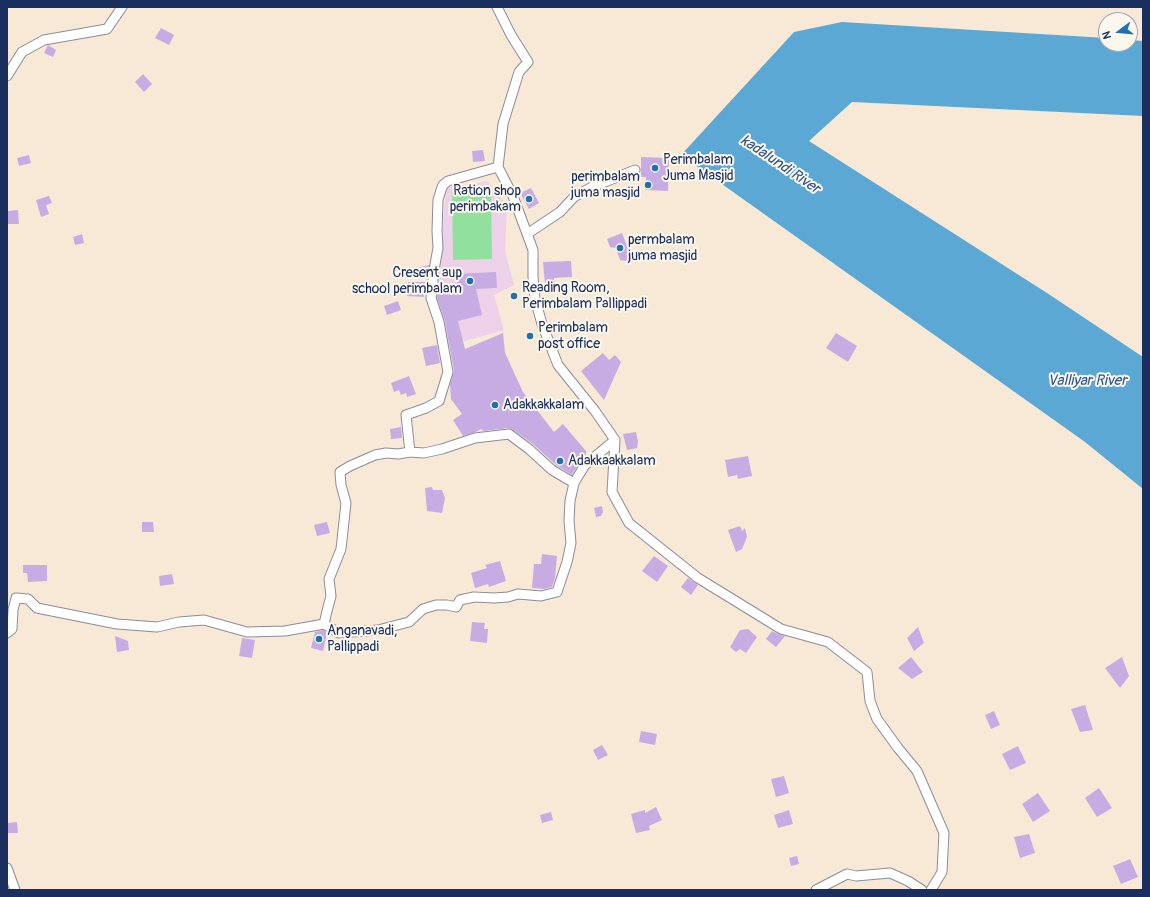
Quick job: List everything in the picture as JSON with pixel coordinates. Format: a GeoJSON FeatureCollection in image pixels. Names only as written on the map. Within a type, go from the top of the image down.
{"type":"FeatureCollection","features":[{"type":"Feature","properties":{"kind":"street"},"geometry":{"type":"LineString","coordinates":[[7,76],[22,52],[44,40],[107,29],[122,7]]}},
{"type":"Feature","properties":{"kind":"street"},"geometry":{"type":"LineString","coordinates":[[497,7],[511,35],[528,62],[519,72],[503,124],[498,167],[513,196],[533,250],[535,299],[542,324],[558,365],[595,411],[615,440],[612,492],[629,524],[698,578],[781,629],[828,642],[867,672],[870,701],[877,719],[917,771],[944,833],[942,872],[931,890]]}},
{"type":"Feature","properties":{"kind":"street"},"geometry":{"type":"LineString","coordinates":[[410,452],[406,416],[439,401],[448,372],[439,322],[431,298],[438,248],[436,231],[438,200],[441,190],[443,185],[448,182],[498,167]]}},
{"type":"Feature","properties":{"kind":"street"},"geometry":{"type":"LineString","coordinates":[[527,234],[560,212],[574,197],[592,187],[635,170]]}},
{"type":"Feature","properties":{"kind":"street"},"geometry":{"type":"LineString","coordinates":[[324,624],[331,596],[330,579],[341,549],[346,503],[341,485],[340,472],[350,466],[375,455],[410,452],[424,453],[442,449],[475,438],[509,434],[529,449],[552,470],[574,483]]}},
{"type":"Feature","properties":{"kind":"street"},"geometry":{"type":"LineString","coordinates":[[7,633],[12,629],[13,610],[16,598],[28,599],[37,608],[117,624],[157,627],[179,622],[204,620],[247,632],[254,632],[285,631],[324,624],[339,633],[378,630],[409,622],[423,609],[436,605],[456,606],[460,600],[474,597],[494,598],[508,597],[518,594],[541,596],[557,592],[567,562],[570,543],[570,502],[574,483],[585,466],[615,440]]}},
{"type":"Feature","properties":{"kind":"street"},"geometry":{"type":"LineString","coordinates":[[7,868],[15,890]]}},
{"type":"Feature","properties":{"kind":"street"},"geometry":{"type":"LineString","coordinates":[[816,890],[847,874],[856,876],[890,873],[908,881],[922,890]]}},
{"type":"Feature","properties":{"kind":"shaded area"},"geometry":{"type":"Polygon","coordinates":[[[488,181],[507,207],[505,251],[514,285],[494,295],[504,330],[447,346],[434,293],[442,238],[446,188],[488,181]]]}},
{"type":"Feature","properties":{"kind":"green space"},"geometry":{"type":"Polygon","coordinates":[[[452,191],[491,191],[492,259],[453,260],[452,191]]]}},
{"type":"Feature","properties":{"kind":"water","name":"Valliyar River"},"geometry":{"type":"Polygon","coordinates":[[[842,22],[1098,38],[1098,52],[1138,52],[1138,41],[1143,41],[1143,116],[852,102],[809,141],[1047,293],[1143,357],[1143,489],[1085,442],[681,155],[794,32],[842,22]]]}},
{"type":"Feature","properties":{"kind":"building"},"geometry":{"type":"Polygon","coordinates":[[[161,28],[174,35],[169,45],[155,38],[161,28]]]}},
{"type":"Feature","properties":{"kind":"building"},"geometry":{"type":"Polygon","coordinates":[[[48,45],[56,50],[53,57],[44,53],[48,45]]]}},
{"type":"Feature","properties":{"kind":"building"},"geometry":{"type":"Polygon","coordinates":[[[143,74],[152,84],[144,92],[135,82],[143,74]]]}},
{"type":"Feature","properties":{"kind":"building"},"geometry":{"type":"Polygon","coordinates":[[[483,150],[485,161],[473,162],[472,151],[483,150]]]}},
{"type":"Feature","properties":{"kind":"building"},"geometry":{"type":"Polygon","coordinates":[[[29,155],[31,163],[19,166],[17,158],[29,155]]]}},
{"type":"Feature","properties":{"kind":"building","name":"Perimbalam Juma Masjid"},"geometry":{"type":"Polygon","coordinates":[[[641,157],[669,158],[668,191],[646,190],[646,177],[641,177],[641,157]]]}},
{"type":"Feature","properties":{"kind":"building"},"geometry":{"type":"Polygon","coordinates":[[[531,188],[539,203],[529,209],[520,193],[531,188]]]}},
{"type":"Feature","properties":{"kind":"building"},"geometry":{"type":"Polygon","coordinates":[[[49,196],[52,203],[46,205],[49,214],[41,217],[36,200],[49,196]]]}},
{"type":"Feature","properties":{"kind":"building"},"geometry":{"type":"Polygon","coordinates":[[[18,210],[19,224],[7,224],[7,211],[18,210]]]}},
{"type":"Feature","properties":{"kind":"building","name":"permbalam juma masjid"},"geometry":{"type":"Polygon","coordinates":[[[622,233],[633,262],[620,260],[616,248],[610,247],[607,239],[622,233]]]}},
{"type":"Feature","properties":{"kind":"building"},"geometry":{"type":"Polygon","coordinates":[[[82,234],[84,243],[75,245],[73,237],[82,234]]]}},
{"type":"Feature","properties":{"kind":"building"},"geometry":{"type":"Polygon","coordinates":[[[571,261],[572,277],[554,278],[555,293],[546,294],[543,262],[571,261]]]}},
{"type":"Feature","properties":{"kind":"building"},"geometry":{"type":"Polygon","coordinates":[[[429,265],[427,275],[419,277],[417,268],[429,265]]]}},
{"type":"Feature","properties":{"kind":"building","name":"Adakkakkalam"},"geometry":{"type":"Polygon","coordinates":[[[496,272],[497,288],[476,289],[482,315],[458,321],[465,349],[503,333],[505,353],[523,392],[554,432],[563,424],[586,451],[586,457],[580,462],[572,475],[556,465],[533,444],[512,429],[508,428],[484,431],[481,429],[463,436],[453,420],[462,414],[451,399],[450,385],[454,371],[445,321],[437,298],[438,290],[457,286],[456,274],[496,272]]]}},
{"type":"Feature","properties":{"kind":"building"},"geometry":{"type":"Polygon","coordinates":[[[408,282],[425,282],[424,297],[407,296],[408,282]]]}},
{"type":"Feature","properties":{"kind":"building"},"geometry":{"type":"Polygon","coordinates":[[[398,301],[401,310],[387,315],[384,306],[398,301]]]}},
{"type":"Feature","properties":{"kind":"building"},"geometry":{"type":"Polygon","coordinates":[[[836,333],[857,346],[848,362],[826,348],[836,333]]]}},
{"type":"Feature","properties":{"kind":"building"},"geometry":{"type":"Polygon","coordinates":[[[437,345],[440,363],[426,366],[422,348],[437,345]]]}},
{"type":"Feature","properties":{"kind":"building"},"geometry":{"type":"Polygon","coordinates":[[[603,353],[609,360],[615,355],[621,362],[604,400],[581,371],[603,353]]]}},
{"type":"Feature","properties":{"kind":"building"},"geometry":{"type":"Polygon","coordinates":[[[409,376],[416,394],[407,397],[406,393],[401,395],[399,390],[394,392],[391,383],[409,376]]]}},
{"type":"Feature","properties":{"kind":"building"},"geometry":{"type":"Polygon","coordinates":[[[401,427],[402,438],[391,439],[390,429],[401,427]]]}},
{"type":"Feature","properties":{"kind":"building"},"geometry":{"type":"Polygon","coordinates":[[[636,432],[638,441],[637,448],[627,450],[623,434],[636,432]]]}},
{"type":"Feature","properties":{"kind":"building"},"geometry":{"type":"Polygon","coordinates":[[[748,456],[752,476],[738,479],[737,475],[728,477],[725,460],[748,456]]]}},
{"type":"Feature","properties":{"kind":"building"},"geometry":{"type":"Polygon","coordinates":[[[432,487],[433,490],[442,490],[445,498],[442,513],[427,511],[425,488],[432,487]]]}},
{"type":"Feature","properties":{"kind":"building"},"geometry":{"type":"Polygon","coordinates":[[[602,506],[603,512],[601,516],[596,517],[594,508],[602,506]]]}},
{"type":"Feature","properties":{"kind":"building"},"geometry":{"type":"Polygon","coordinates":[[[142,522],[153,522],[154,532],[142,532],[142,522]]]}},
{"type":"Feature","properties":{"kind":"building"},"geometry":{"type":"Polygon","coordinates":[[[327,522],[330,533],[317,536],[314,525],[327,522]]]}},
{"type":"Feature","properties":{"kind":"building"},"geometry":{"type":"Polygon","coordinates":[[[740,526],[742,531],[745,528],[747,537],[742,549],[736,552],[728,530],[740,526]]]}},
{"type":"Feature","properties":{"kind":"building"},"geometry":{"type":"Polygon","coordinates":[[[542,554],[557,556],[555,578],[552,587],[544,589],[532,588],[534,564],[541,564],[542,554]]]}},
{"type":"Feature","properties":{"kind":"building"},"geometry":{"type":"Polygon","coordinates":[[[654,556],[668,566],[657,582],[642,571],[654,556]]]}},
{"type":"Feature","properties":{"kind":"building"},"geometry":{"type":"Polygon","coordinates":[[[500,561],[506,581],[489,587],[488,584],[475,588],[471,573],[487,568],[485,565],[500,561]]]}},
{"type":"Feature","properties":{"kind":"building"},"geometry":{"type":"Polygon","coordinates":[[[23,565],[47,565],[47,581],[28,582],[27,573],[23,573],[23,565]]]}},
{"type":"Feature","properties":{"kind":"building"},"geometry":{"type":"Polygon","coordinates":[[[172,574],[174,584],[160,586],[159,576],[172,574]]]}},
{"type":"Feature","properties":{"kind":"building"},"geometry":{"type":"Polygon","coordinates":[[[688,578],[698,585],[691,595],[681,587],[688,578]]]}},
{"type":"Feature","properties":{"kind":"building"},"geometry":{"type":"Polygon","coordinates":[[[472,622],[485,623],[484,629],[488,629],[487,643],[470,641],[472,622]]]}},
{"type":"Feature","properties":{"kind":"building"},"geometry":{"type":"Polygon","coordinates":[[[918,627],[924,643],[914,651],[907,638],[918,627]]]}},
{"type":"Feature","properties":{"kind":"building"},"geometry":{"type":"Polygon","coordinates":[[[748,629],[757,637],[746,653],[740,649],[736,652],[730,647],[740,630],[748,629]]]}},
{"type":"Feature","properties":{"kind":"building","name":"Anganavadi, Pallippadi"},"geometry":{"type":"Polygon","coordinates":[[[323,630],[327,633],[323,651],[311,648],[315,632],[323,630]]]}},
{"type":"Feature","properties":{"kind":"building"},"geometry":{"type":"Polygon","coordinates":[[[772,631],[785,636],[776,647],[766,639],[772,631]]]}},
{"type":"Feature","properties":{"kind":"building"},"geometry":{"type":"Polygon","coordinates":[[[115,636],[128,641],[129,650],[117,652],[115,636]]]}},
{"type":"Feature","properties":{"kind":"building"},"geometry":{"type":"Polygon","coordinates":[[[242,638],[255,640],[252,658],[239,656],[242,638]]]}},
{"type":"Feature","properties":{"kind":"building"},"geometry":{"type":"Polygon","coordinates":[[[911,657],[923,672],[912,679],[898,668],[911,657]]]}},
{"type":"Feature","properties":{"kind":"building"},"geometry":{"type":"Polygon","coordinates":[[[1122,657],[1129,676],[1120,688],[1105,668],[1122,657]]]}},
{"type":"Feature","properties":{"kind":"building"},"geometry":{"type":"Polygon","coordinates":[[[1085,705],[1093,730],[1080,732],[1071,709],[1085,705]]]}},
{"type":"Feature","properties":{"kind":"building"},"geometry":{"type":"Polygon","coordinates":[[[994,711],[1000,725],[991,729],[985,715],[994,711]]]}},
{"type":"Feature","properties":{"kind":"building"},"geometry":{"type":"Polygon","coordinates":[[[641,731],[657,734],[655,745],[639,742],[641,731]]]}},
{"type":"Feature","properties":{"kind":"building"},"geometry":{"type":"Polygon","coordinates":[[[602,745],[608,755],[598,760],[593,750],[602,745]]]}},
{"type":"Feature","properties":{"kind":"building"},"geometry":{"type":"Polygon","coordinates":[[[1018,746],[1026,763],[1010,770],[1002,754],[1018,746]]]}},
{"type":"Feature","properties":{"kind":"building"},"geometry":{"type":"Polygon","coordinates":[[[784,776],[789,793],[776,797],[771,779],[784,776]]]}},
{"type":"Feature","properties":{"kind":"building"},"geometry":{"type":"Polygon","coordinates":[[[1099,788],[1112,808],[1097,817],[1085,798],[1099,788]]]}},
{"type":"Feature","properties":{"kind":"building"},"geometry":{"type":"Polygon","coordinates":[[[1038,793],[1050,811],[1033,822],[1022,804],[1038,793]]]}},
{"type":"Feature","properties":{"kind":"building"},"geometry":{"type":"Polygon","coordinates":[[[656,807],[662,820],[649,826],[650,830],[636,833],[631,814],[645,810],[645,813],[656,807]]]}},
{"type":"Feature","properties":{"kind":"building"},"geometry":{"type":"Polygon","coordinates":[[[789,810],[793,824],[778,828],[774,815],[789,810]]]}},
{"type":"Feature","properties":{"kind":"building"},"geometry":{"type":"Polygon","coordinates":[[[551,812],[553,820],[542,823],[540,815],[551,812]]]}},
{"type":"Feature","properties":{"kind":"building"},"geometry":{"type":"Polygon","coordinates":[[[17,822],[18,833],[7,833],[7,823],[17,822]]]}},
{"type":"Feature","properties":{"kind":"building"},"geometry":{"type":"Polygon","coordinates":[[[1029,834],[1035,853],[1020,858],[1014,837],[1029,834]]]}},
{"type":"Feature","properties":{"kind":"building"},"geometry":{"type":"Polygon","coordinates":[[[797,856],[799,864],[791,866],[789,858],[797,856]]]}},
{"type":"Feature","properties":{"kind":"building"},"geometry":{"type":"Polygon","coordinates":[[[1130,859],[1138,877],[1121,884],[1113,866],[1130,859]]]}},
{"type":"Feature","properties":{"kind":"place","name":"Perimbalam Juma Masjid"},"geometry":{"type":"Point","coordinates":[655,168]}},
{"type":"Feature","properties":{"kind":"place","name":"perimbalam juma masjid"},"geometry":{"type":"Point","coordinates":[648,185]}},
{"type":"Feature","properties":{"kind":"place","name":"Ration shop perimbakam"},"geometry":{"type":"Point","coordinates":[529,199]}},
{"type":"Feature","properties":{"kind":"place","name":"permbalam juma masjid"},"geometry":{"type":"Point","coordinates":[620,248]}},
{"type":"Feature","properties":{"kind":"place","name":"Cresent aup school perimbalam"},"geometry":{"type":"Point","coordinates":[470,281]}},
{"type":"Feature","properties":{"kind":"place","name":"Reading Room, Perimbalam Pallippadi"},"geometry":{"type":"Point","coordinates":[514,296]}},
{"type":"Feature","properties":{"kind":"place","name":"Perimbalam post office"},"geometry":{"type":"Point","coordinates":[530,336]}},
{"type":"Feature","properties":{"kind":"place","name":"Adakkakkalam"},"geometry":{"type":"Point","coordinates":[495,405]}},
{"type":"Feature","properties":{"kind":"place","name":"Adakkaakkalam"},"geometry":{"type":"Point","coordinates":[560,461]}},
{"type":"Feature","properties":{"kind":"place","name":"Anganavadi, Pallippadi"},"geometry":{"type":"Point","coordinates":[319,639]}},
{"type":"Feature","properties":{"kind":"water label","name":"kadalundi River"},"geometry":{"type":"Point","coordinates":[780,165]}}]}
